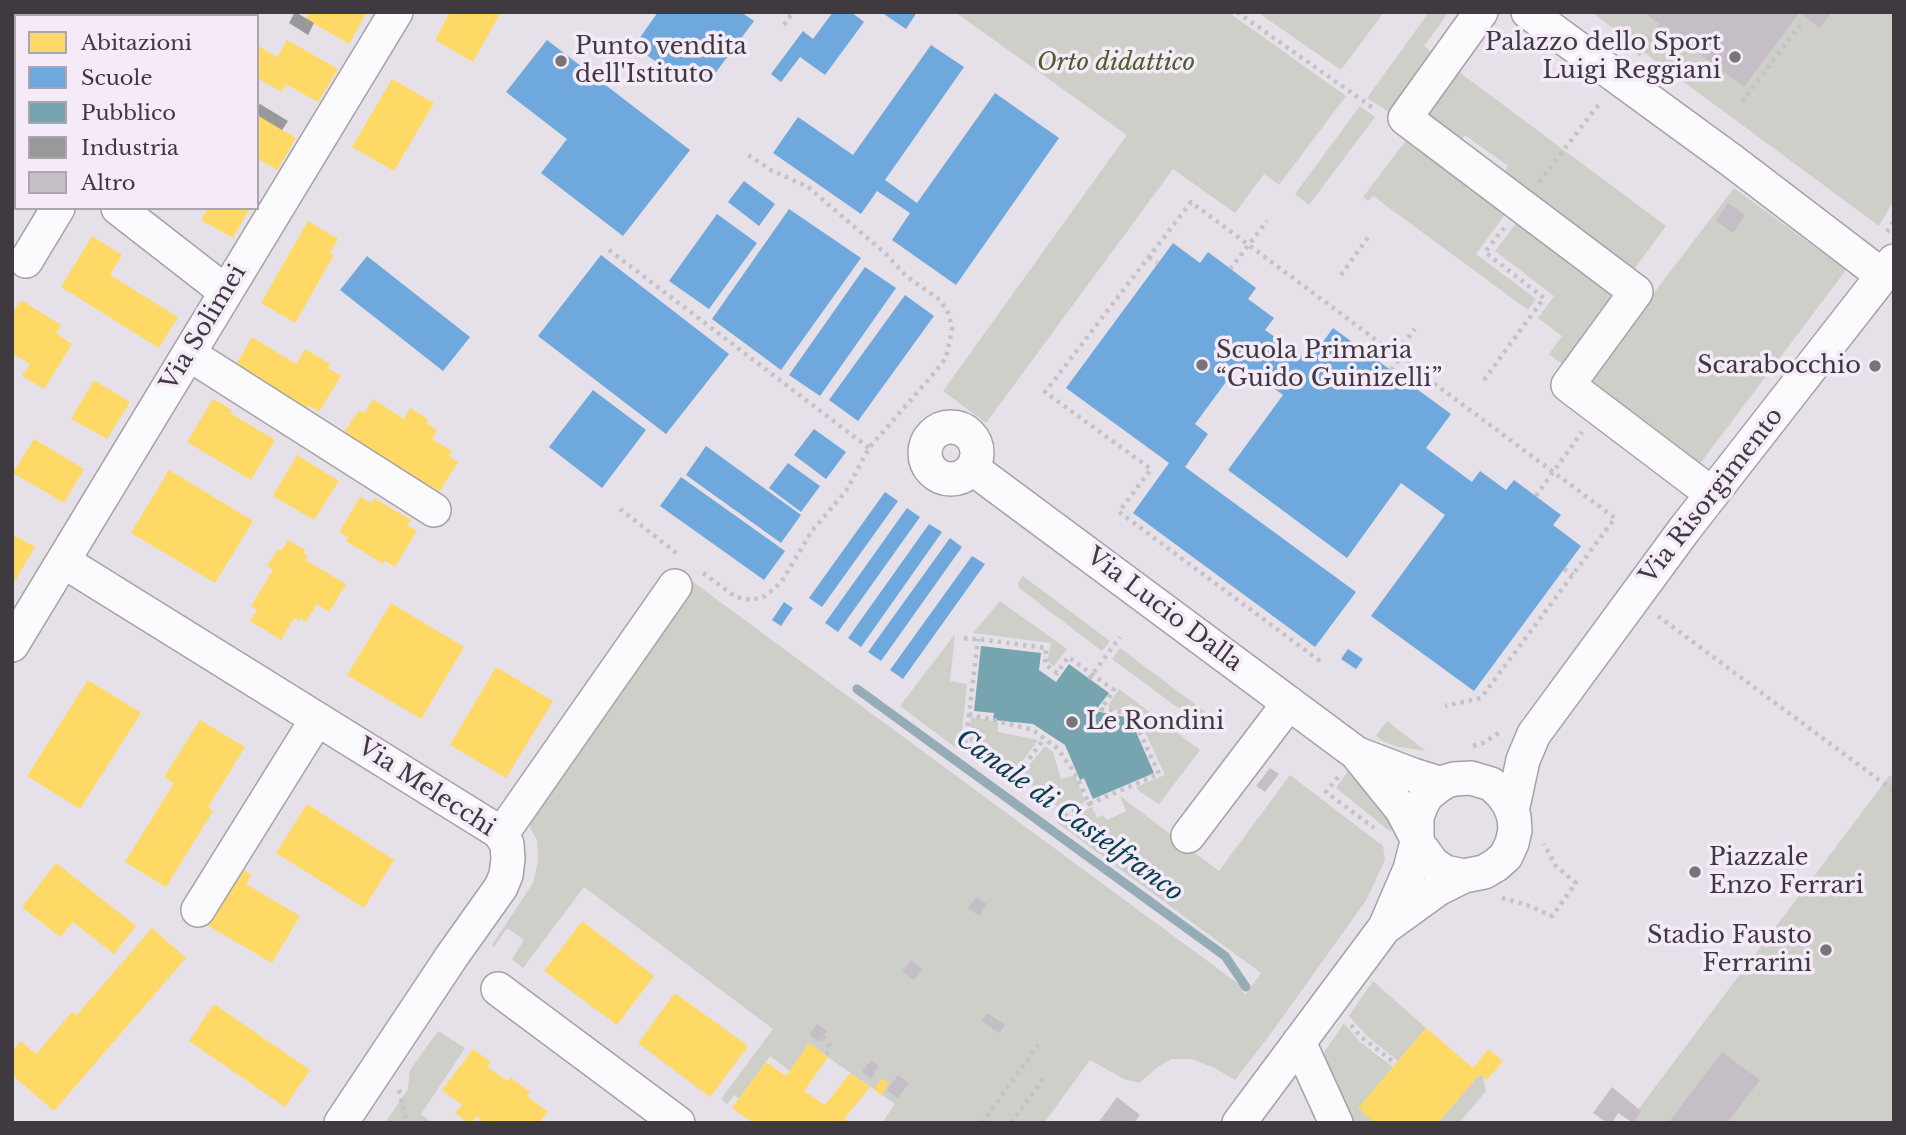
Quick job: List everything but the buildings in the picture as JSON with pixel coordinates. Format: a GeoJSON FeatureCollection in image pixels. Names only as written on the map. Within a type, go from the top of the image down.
{"type":"FeatureCollection","features":[{"type":"Feature","properties":{"kind":"street","name":"Via Solimei"},"geometry":{"type":"LineString","coordinates":[[12,645],[396,12]]}},
{"type":"Feature","properties":{"kind":"street"},"geometry":{"type":"LineString","coordinates":[[1481,12],[1405,118],[1636,292],[1568,385],[1712,494]]}},
{"type":"Feature","properties":{"kind":"street"},"geometry":{"type":"LineString","coordinates":[[1528,12],[1731,160],[1888,268]]}},
{"type":"Feature","properties":{"kind":"street"},"geometry":{"type":"LineString","coordinates":[[26,261],[57,210]]}},
{"type":"Feature","properties":{"kind":"street"},"geometry":{"type":"LineString","coordinates":[[121,210],[226,292]]}},
{"type":"Feature","properties":{"kind":"street","name":"Via Risorgimento"},"geometry":{"type":"LineString","coordinates":[[1385,927],[1438,889],[1464,876],[1484,872],[1506,856],[1515,830],[1512,811],[1523,760],[1534,734],[1676,541],[1888,268]]}},
{"type":"Feature","properties":{"kind":"street"},"geometry":{"type":"LineString","coordinates":[[189,354],[434,509]]}},
{"type":"Feature","properties":{"kind":"street","name":"Via Lucio Dalla"},"geometry":{"type":"LineString","coordinates":[[972,468],[1289,703],[1348,763],[1402,810],[1417,839]]}},
{"type":"Feature","properties":{"kind":"street","name":"Via Melecchi"},"geometry":{"type":"LineString","coordinates":[[63,561],[499,832],[506,844],[508,859],[501,887],[341,1123]]}},
{"type":"Feature","properties":{"kind":"street"},"geometry":{"type":"LineString","coordinates":[[500,835],[687,573]]}},
{"type":"Feature","properties":{"kind":"street"},"geometry":{"type":"LineString","coordinates":[[1188,836],[1289,703]]}},
{"type":"Feature","properties":{"kind":"street"},"geometry":{"type":"LineString","coordinates":[[198,910],[317,719]]}},
{"type":"Feature","properties":{"kind":"street","name":"Via Risorgimento"},"geometry":{"type":"LineString","coordinates":[[1239,1123],[1385,927],[1410,869],[1417,839],[1417,817],[1427,795],[1511,753],[1534,734]]}},
{"type":"Feature","properties":{"kind":"street","name":"Via Lucio Dalla"},"geometry":{"type":"LineString","coordinates":[[1348,763],[1456,781]]}},
{"type":"Feature","properties":{"kind":"street"},"geometry":{"type":"LineString","coordinates":[[1456,781],[1491,784],[1501,793],[1512,811]]}},
{"type":"Feature","properties":{"kind":"street"},"geometry":{"type":"LineString","coordinates":[[1417,839],[1433,864],[1445,872],[1464,876]]}},
{"type":"Feature","properties":{"kind":"street"},"geometry":{"type":"LineString","coordinates":[[498,989],[678,1123]]}},
{"type":"Feature","properties":{"kind":"street"},"geometry":{"type":"LineString","coordinates":[[1298,1042],[1336,1123]]}},
{"type":"Feature","properties":{"kind":"path"},"geometry":{"type":"LineString","coordinates":[[784,25],[793,12]]}},
{"type":"Feature","properties":{"kind":"path"},"geometry":{"type":"LineString","coordinates":[[1237,12],[1378,111]]}},
{"type":"Feature","properties":{"kind":"path"},"geometry":{"type":"LineString","coordinates":[[1742,102],[1800,24]]}},
{"type":"Feature","properties":{"kind":"path"},"geometry":{"type":"LineString","coordinates":[[1484,380],[1544,298],[1485,252],[1661,25]]}},
{"type":"Feature","properties":{"kind":"path"},"geometry":{"type":"LineString","coordinates":[[620,509],[687,573],[736,597],[751,600],[765,596],[782,581],[812,531],[846,491],[869,448],[946,358],[952,329],[940,300],[906,276],[886,254],[808,187],[771,170],[745,153]]}},
{"type":"Feature","properties":{"kind":"path"},"geometry":{"type":"LineString","coordinates":[[1320,661],[1119,512],[1151,469],[1045,392],[1191,202],[1615,518],[1481,698],[1445,706]]}},
{"type":"Feature","properties":{"kind":"path"},"geometry":{"type":"LineString","coordinates":[[1230,269],[1267,221]]}},
{"type":"Feature","properties":{"kind":"path"},"geometry":{"type":"LineString","coordinates":[[1341,275],[1369,236]]}},
{"type":"Feature","properties":{"kind":"path"},"geometry":{"type":"LineString","coordinates":[[609,250],[869,448]]}},
{"type":"Feature","properties":{"kind":"path"},"geometry":{"type":"LineString","coordinates":[[1149,257],[1157,264]]}},
{"type":"Feature","properties":{"kind":"path"},"geometry":{"type":"LineString","coordinates":[[1391,370],[1415,329]]}},
{"type":"Feature","properties":{"kind":"path"},"geometry":{"type":"LineString","coordinates":[[1536,496],[1566,456]]}},
{"type":"Feature","properties":{"kind":"path"},"geometry":{"type":"LineString","coordinates":[[1564,569],[1573,575]]}},
{"type":"Feature","properties":{"kind":"path"},"geometry":{"type":"LineString","coordinates":[[1653,612],[1894,791]]}},
{"type":"Feature","properties":{"kind":"path"},"geometry":{"type":"LineString","coordinates":[[1091,677],[1120,637]]}},
{"type":"Feature","properties":{"kind":"path"},"geometry":{"type":"LineString","coordinates":[[964,638],[978,639],[1046,648],[1045,664],[1056,673],[1068,657],[1091,677],[1114,690],[1101,709],[1131,713],[1159,774],[1063,816],[965,743],[978,639]]}},
{"type":"Feature","properties":{"kind":"path"},"geometry":{"type":"LineString","coordinates":[[969,714],[1033,730],[1058,749],[1076,775],[1089,804]]}},
{"type":"Feature","properties":{"kind":"path"},"geometry":{"type":"LineString","coordinates":[[1014,779],[1044,739]]}},
{"type":"Feature","properties":{"kind":"path"},"geometry":{"type":"LineString","coordinates":[[1348,763],[1326,792],[1378,831]]}},
{"type":"Feature","properties":{"kind":"path"},"geometry":{"type":"LineString","coordinates":[[1494,898],[1527,905],[1552,916],[1576,883],[1556,866],[1542,838]]}},
{"type":"Feature","properties":{"kind":"path"},"geometry":{"type":"LineString","coordinates":[[1331,1000],[1360,1036],[1396,1064]]}},
{"type":"Feature","properties":{"kind":"path"},"geometry":{"type":"LineString","coordinates":[[823,1037],[830,1047],[826,1055]]}},
{"type":"Feature","properties":{"kind":"path"},"geometry":{"type":"LineString","coordinates":[[982,1123],[1039,1044]]}},
{"type":"Feature","properties":{"kind":"path"},"geometry":{"type":"LineString","coordinates":[[1011,1123],[1046,1075]]}},
{"type":"Feature","properties":{"kind":"green space","name":"Orto didattico"},"geometry":{"type":"Polygon","coordinates":[[[955,12],[1228,12],[1346,96],[1279,185],[1264,174],[1235,213],[1173,169],[986,423],[943,391],[1127,135],[955,12]]]}},
{"type":"Feature","properties":{"kind":"green space"},"geometry":{"type":"Polygon","coordinates":[[[1257,12],[1384,12],[1341,70],[1257,12]]]}},
{"type":"Feature","properties":{"kind":"green space"},"geometry":{"type":"Polygon","coordinates":[[[1429,12],[1449,12],[1424,46],[1436,55],[1392,114],[1367,98],[1429,12]]]}},
{"type":"Feature","properties":{"kind":"green space"},"geometry":{"type":"Polygon","coordinates":[[[1592,12],[1894,12],[1894,200],[1879,226],[1646,54],[1592,12]]]}},
{"type":"Feature","properties":{"kind":"green space"},"geometry":{"type":"Polygon","coordinates":[[[1459,72],[1666,226],[1632,272],[1502,175],[1508,166],[1465,135],[1458,143],[1425,118],[1459,72]]]}},
{"type":"Feature","properties":{"kind":"green space"},"geometry":{"type":"Polygon","coordinates":[[[1360,106],[1375,117],[1309,205],[1295,194],[1360,106]]]}},
{"type":"Feature","properties":{"kind":"green space"},"geometry":{"type":"Polygon","coordinates":[[[1407,139],[1506,213],[1476,254],[1536,299],[1528,310],[1373,196],[1368,201],[1363,197],[1407,139]]]}},
{"type":"Feature","properties":{"kind":"green space"},"geometry":{"type":"Polygon","coordinates":[[[1734,188],[1846,270],[1699,465],[1586,382],[1734,188]]]}},
{"type":"Feature","properties":{"kind":"green space"},"geometry":{"type":"Polygon","coordinates":[[[1518,221],[1617,295],[1565,366],[1549,354],[1562,336],[1538,318],[1554,296],[1495,251],[1518,221]]]}},
{"type":"Feature","properties":{"kind":"green space"},"geometry":{"type":"Polygon","coordinates":[[[1023,576],[1110,641],[1102,651],[1019,588],[1018,583],[1023,576]]]}},
{"type":"Feature","properties":{"kind":"green space"},"geometry":{"type":"Polygon","coordinates":[[[689,579],[1240,985],[1245,995],[1261,973],[1056,822],[1092,807],[1097,818],[1103,815],[1107,820],[1126,811],[1120,796],[1219,871],[1290,775],[1383,846],[1385,860],[1367,899],[1235,1080],[1192,1059],[1172,1059],[1139,1083],[1124,1079],[1090,1060],[1044,1123],[882,1123],[895,1104],[809,1044],[790,1071],[770,1056],[739,1099],[734,1095],[727,1104],[721,1099],[773,1029],[584,887],[523,968],[512,959],[524,940],[507,928],[494,947],[492,945],[533,883],[538,862],[537,840],[530,828],[527,810],[689,579]]]}},
{"type":"Feature","properties":{"kind":"green space"},"geometry":{"type":"Polygon","coordinates":[[[1000,601],[1067,649],[1054,666],[1047,661],[1051,643],[973,633],[1000,601]]]}},
{"type":"Feature","properties":{"kind":"green space"},"geometry":{"type":"Polygon","coordinates":[[[955,634],[950,681],[967,684],[960,751],[900,706],[955,634]]]}},
{"type":"Feature","properties":{"kind":"green space"},"geometry":{"type":"Polygon","coordinates":[[[1120,648],[1220,723],[1212,733],[1112,659],[1120,648]]]}},
{"type":"Feature","properties":{"kind":"green space"},"geometry":{"type":"Polygon","coordinates":[[[1119,689],[1200,750],[1159,804],[1136,787],[1165,775],[1132,704],[1113,711],[1108,705],[1119,689]]]}},
{"type":"Feature","properties":{"kind":"green space"},"geometry":{"type":"Polygon","coordinates":[[[971,717],[998,722],[998,732],[1038,740],[1016,770],[1010,771],[969,741],[971,717]]]}},
{"type":"Feature","properties":{"kind":"green space"},"geometry":{"type":"Polygon","coordinates":[[[1387,721],[1426,751],[1399,747],[1376,736],[1387,721]]]}},
{"type":"Feature","properties":{"kind":"green space"},"geometry":{"type":"Polygon","coordinates":[[[1045,746],[1053,752],[1061,779],[1075,775],[1085,802],[1063,811],[1022,779],[1022,774],[1045,746]]]}},
{"type":"Feature","properties":{"kind":"green space"},"geometry":{"type":"Polygon","coordinates":[[[1351,767],[1393,824],[1391,832],[1336,788],[1351,767]]]}},
{"type":"Feature","properties":{"kind":"green space","name":"Stadio Fausto Ferrarini"},"geometry":{"type":"Polygon","coordinates":[[[1890,775],[1894,778],[1894,1123],[1628,1123],[1890,775]]]}},
{"type":"Feature","properties":{"kind":"green space"},"geometry":{"type":"Polygon","coordinates":[[[1373,981],[1426,1028],[1398,1061],[1368,1037],[1349,1016],[1373,981]]]}},
{"type":"Feature","properties":{"kind":"green space"},"geometry":{"type":"Polygon","coordinates":[[[1344,1023],[1359,1041],[1393,1067],[1375,1123],[1348,1123],[1322,1063],[1325,1051],[1344,1023]]]}},
{"type":"Feature","properties":{"kind":"green space"},"geometry":{"type":"Polygon","coordinates":[[[438,1031],[465,1048],[421,1114],[432,1123],[385,1123],[408,1089],[410,1070],[438,1031]]]}},
{"type":"Feature","properties":{"kind":"green space"},"geometry":{"type":"Polygon","coordinates":[[[1481,1075],[1486,1091],[1459,1123],[1438,1123],[1477,1077],[1481,1075]]]}},
{"type":"Feature","properties":{"kind":"waterway","name":"Canale di Castelfranco"},"geometry":{"type":"LineString","coordinates":[[857,689],[1225,956],[1246,987]]}},
{"type":"Feature","properties":{"kind":"place","name":"Palazzo dello Sport Luigi Reggiani"},"geometry":{"type":"Point","coordinates":[1735,57]}},
{"type":"Feature","properties":{"kind":"place","name":"Punto vendita dell'Istituto"},"geometry":{"type":"Point","coordinates":[561,61]}},
{"type":"Feature","properties":{"kind":"place","name":"Scuola Primaria “Guido Guinizelli”"},"geometry":{"type":"Point","coordinates":[1202,365]}},
{"type":"Feature","properties":{"kind":"place","name":"Scarabocchio"},"geometry":{"type":"Point","coordinates":[1875,366]}},
{"type":"Feature","properties":{"kind":"place","name":"Le Rondini"},"geometry":{"type":"Point","coordinates":[1072,722]}},
{"type":"Feature","properties":{"kind":"place","name":"Piazzale Enzo Ferrari"},"geometry":{"type":"Point","coordinates":[1695,872]}},
{"type":"Feature","properties":{"kind":"place","name":"Stadio Fausto Ferrarini"},"geometry":{"type":"Point","coordinates":[1826,950]}}]}
